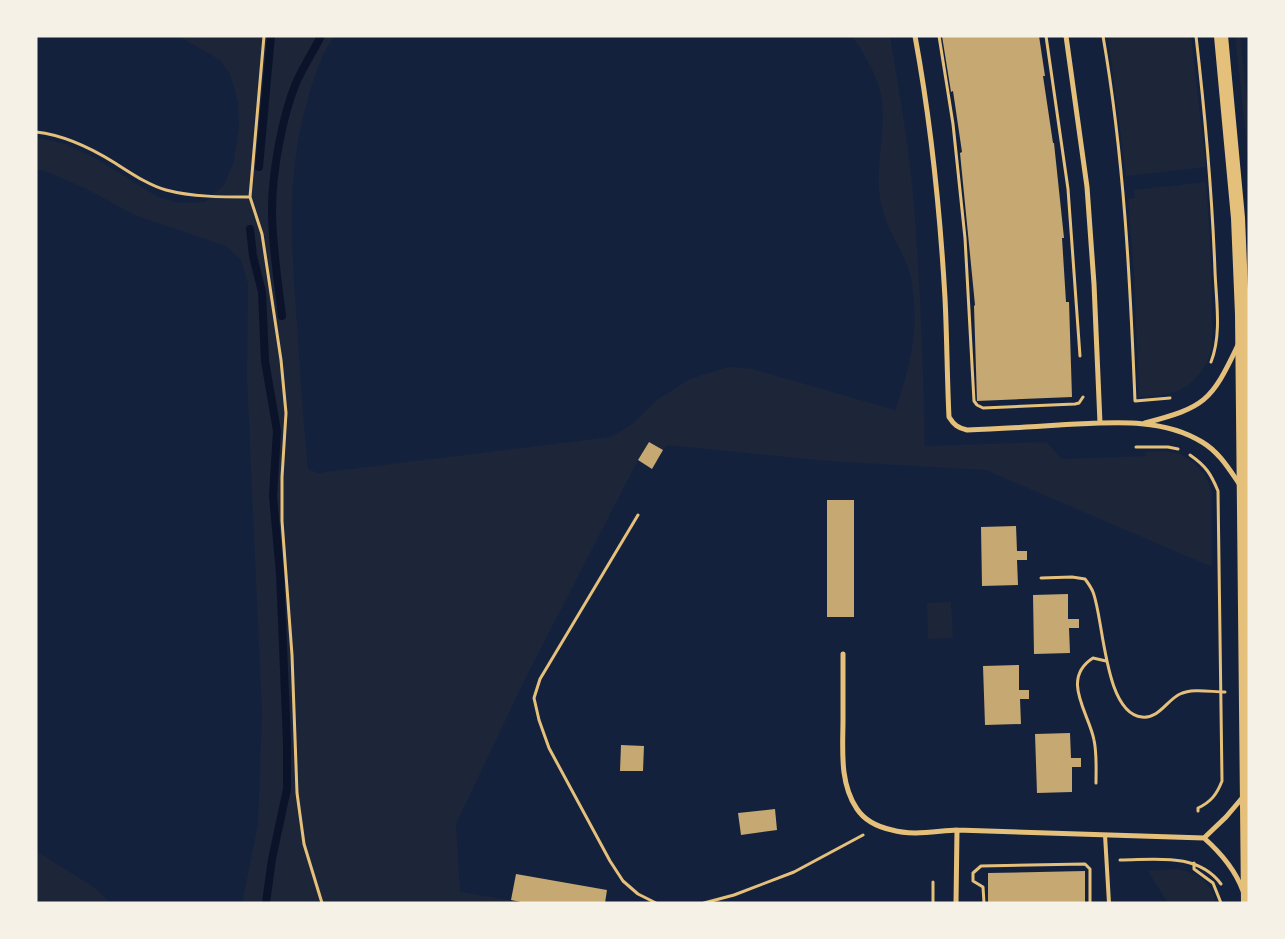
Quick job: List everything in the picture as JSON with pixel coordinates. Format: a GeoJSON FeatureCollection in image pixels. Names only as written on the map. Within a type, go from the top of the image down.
{"type":"FeatureCollection","features":[{"type":"Feature","properties":{"kind":"highway"},"geometry":{"type":"LineString","coordinates":[[1221,36],[1238,218],[1242,336],[1247,903]]}},
{"type":"Feature","properties":{"kind":"street"},"geometry":{"type":"LineString","coordinates":[[916,36],[939,213],[945,299],[949,417],[953,423],[967,430],[1100,423],[1144,423],[1184,433],[1210,447],[1224,462],[1244,490]]}},
{"type":"Feature","properties":{"kind":"street"},"geometry":{"type":"LineString","coordinates":[[1066,36],[1087,187],[1094,284],[1100,423]]}},
{"type":"Feature","properties":{"kind":"street"},"geometry":{"type":"LineString","coordinates":[[1144,423],[1179,414],[1204,400],[1223,377],[1242,336]]}},
{"type":"Feature","properties":{"kind":"street"},"geometry":{"type":"LineString","coordinates":[[843,654],[844,775],[850,795],[857,809],[866,819],[894,831],[909,832],[957,830],[1204,838],[1232,868],[1247,903]]}},
{"type":"Feature","properties":{"kind":"street"},"geometry":{"type":"LineString","coordinates":[[1204,838],[1246,794]]}},
{"type":"Feature","properties":{"kind":"street"},"geometry":{"type":"LineString","coordinates":[[956,903],[957,830]]}},
{"type":"Feature","properties":{"kind":"lane"},"geometry":{"type":"LineString","coordinates":[[1105,835],[1109,903]]}},
{"type":"Feature","properties":{"kind":"path"},"geometry":{"type":"LineString","coordinates":[[264,36],[250,197],[262,234],[281,360],[286,412],[282,476],[282,521],[292,655],[297,793],[304,844],[322,903]]}},
{"type":"Feature","properties":{"kind":"path"},"geometry":{"type":"LineString","coordinates":[[939,36],[953,124],[965,238],[974,401],[983,408],[1075,404],[1081,400],[1082,390]]}},
{"type":"Feature","properties":{"kind":"path"},"geometry":{"type":"LineString","coordinates":[[1046,36],[1068,189],[1080,362]]}},
{"type":"Feature","properties":{"kind":"path"},"geometry":{"type":"LineString","coordinates":[[1103,36],[1122,168],[1130,273],[1135,400],[1173,397]]}},
{"type":"Feature","properties":{"kind":"path"},"geometry":{"type":"LineString","coordinates":[[1196,36],[1210,174],[1216,286],[1215,348],[1208,366]]}},
{"type":"Feature","properties":{"kind":"path"},"geometry":{"type":"LineString","coordinates":[[36,132],[68,139],[166,190],[212,196],[250,197]]}},
{"type":"Feature","properties":{"kind":"path"},"geometry":{"type":"LineString","coordinates":[[1136,447],[1168,446],[1184,450],[1199,461],[1211,474],[1218,491],[1222,781],[1218,791],[1211,800],[1198,808],[1198,811]]}},
{"type":"Feature","properties":{"kind":"path"},"geometry":{"type":"LineString","coordinates":[[638,515],[540,679],[534,698],[539,720],[549,748],[610,861],[623,881],[638,894],[656,903]]}},
{"type":"Feature","properties":{"kind":"path"},"geometry":{"type":"LineString","coordinates":[[1041,578],[1072,577],[1085,579],[1092,591],[1099,616],[1106,662],[1123,707],[1142,717],[1154,715],[1162,710],[1170,700],[1181,693],[1195,691],[1226,692]]}},
{"type":"Feature","properties":{"kind":"path"},"geometry":{"type":"LineString","coordinates":[[1096,783],[1094,739],[1079,696],[1078,679],[1084,664],[1093,658],[1106,662]]}},
{"type":"Feature","properties":{"kind":"path"},"geometry":{"type":"LineString","coordinates":[[704,903],[734,895],[794,872],[879,826]]}},
{"type":"Feature","properties":{"kind":"path"},"geometry":{"type":"LineString","coordinates":[[1120,860],[1183,860],[1194,863],[1212,874],[1222,886]]}},
{"type":"Feature","properties":{"kind":"path"},"geometry":{"type":"LineString","coordinates":[[1194,863],[1194,869],[1213,882],[1221,903]]}},
{"type":"Feature","properties":{"kind":"path"},"geometry":{"type":"LineString","coordinates":[[984,903],[984,888],[973,881],[973,873],[981,866],[1085,864],[1090,869],[1090,903]]}},
{"type":"Feature","properties":{"kind":"path"},"geometry":{"type":"LineString","coordinates":[[932,882],[933,903]]}},
{"type":"Feature","properties":{"kind":"shaded area"},"geometry":{"type":"Polygon","coordinates":[[[178,36],[335,36],[318,67],[303,118],[297,148],[292,206],[293,264],[308,469],[318,473],[611,437],[631,425],[658,399],[690,379],[728,367],[752,369],[895,410],[905,381],[914,337],[915,307],[912,280],[883,212],[881,203],[879,175],[883,118],[880,90],[868,62],[852,36],[890,36],[912,183],[921,314],[925,446],[1047,442],[1061,459],[1146,456],[1146,452],[1166,451],[1181,454],[1195,464],[1205,475],[1212,491],[1212,567],[986,470],[827,461],[667,445],[663,450],[649,442],[524,681],[456,824],[460,892],[526,903],[242,903],[258,824],[262,714],[247,377],[248,284],[241,260],[226,246],[134,215],[87,189],[36,169],[36,137],[65,144],[95,158],[158,197],[180,203],[205,202],[224,185],[234,161],[239,127],[238,102],[230,74],[220,60],[178,36]]]}},
{"type":"Feature","properties":{"kind":"shaded area"},"geometry":{"type":"Polygon","coordinates":[[[1108,36],[1191,36],[1206,167],[1126,176],[1108,36]]]}},
{"type":"Feature","properties":{"kind":"shaded area"},"geometry":{"type":"Polygon","coordinates":[[[1235,36],[1240,36],[1249,115],[1249,166],[1235,36]]]}},
{"type":"Feature","properties":{"kind":"shaded area"},"geometry":{"type":"Polygon","coordinates":[[[1206,182],[1212,293],[1210,355],[1201,372],[1187,386],[1168,394],[1139,397],[1134,274],[1128,199],[1135,198],[1134,190],[1206,182]]]}},
{"type":"Feature","properties":{"kind":"shaded area"},"geometry":{"type":"Polygon","coordinates":[[[951,602],[953,638],[928,639],[927,603],[951,602]]]}},
{"type":"Feature","properties":{"kind":"shaded area"},"geometry":{"type":"Polygon","coordinates":[[[36,851],[95,888],[111,903],[36,903],[36,851]]]}},
{"type":"Feature","properties":{"kind":"shaded area"},"geometry":{"type":"Polygon","coordinates":[[[1177,869],[1197,876],[1207,884],[1216,903],[1168,903],[1148,871],[1177,869]]]}},
{"type":"Feature","properties":{"kind":"building"},"geometry":{"type":"Polygon","coordinates":[[[942,36],[1039,36],[1045,76],[1043,76],[1054,143],[1064,238],[1062,238],[1066,302],[1069,302],[1072,397],[977,401],[975,305],[960,153],[962,152],[942,36]]]}},
{"type":"Feature","properties":{"kind":"building"},"geometry":{"type":"Polygon","coordinates":[[[649,442],[663,450],[652,469],[638,460],[649,442]]]}},
{"type":"Feature","properties":{"kind":"building"},"geometry":{"type":"Polygon","coordinates":[[[827,500],[854,500],[854,617],[827,617],[827,500]]]}},
{"type":"Feature","properties":{"kind":"building"},"geometry":{"type":"Polygon","coordinates":[[[1016,526],[1017,551],[1027,551],[1027,560],[1017,560],[1018,585],[982,586],[981,527],[1016,526]]]}},
{"type":"Feature","properties":{"kind":"building"},"geometry":{"type":"Polygon","coordinates":[[[1068,594],[1068,619],[1079,619],[1079,628],[1069,628],[1070,653],[1034,654],[1033,595],[1068,594]]]}},
{"type":"Feature","properties":{"kind":"building"},"geometry":{"type":"Polygon","coordinates":[[[1019,665],[1019,690],[1029,690],[1029,699],[1020,699],[1021,724],[985,725],[983,666],[1019,665]]]}},
{"type":"Feature","properties":{"kind":"building"},"geometry":{"type":"Polygon","coordinates":[[[1070,733],[1071,758],[1081,758],[1081,767],[1072,767],[1072,792],[1037,793],[1035,734],[1070,733]]]}},
{"type":"Feature","properties":{"kind":"building"},"geometry":{"type":"Polygon","coordinates":[[[621,745],[644,746],[643,771],[620,771],[621,745]]]}},
{"type":"Feature","properties":{"kind":"building"},"geometry":{"type":"Polygon","coordinates":[[[775,809],[777,830],[741,835],[738,813],[775,809]]]}},
{"type":"Feature","properties":{"kind":"building"},"geometry":{"type":"Polygon","coordinates":[[[1085,871],[1085,903],[988,903],[988,873],[1085,871]]]}},
{"type":"Feature","properties":{"kind":"building"},"geometry":{"type":"Polygon","coordinates":[[[516,874],[607,890],[605,903],[526,903],[511,900],[516,874]]]}},
{"type":"Feature","properties":{"kind":"waterway"},"geometry":{"type":"LineString","coordinates":[[259,167],[271,36]]}},
{"type":"Feature","properties":{"kind":"waterway"},"geometry":{"type":"LineString","coordinates":[[282,316],[272,223],[272,195],[276,163],[282,128],[291,97],[299,77],[321,36]]}},
{"type":"Feature","properties":{"kind":"waterway"},"geometry":{"type":"LineString","coordinates":[[250,229],[253,256],[262,292],[265,361],[277,431],[273,496],[280,574],[287,742],[287,789],[272,859],[266,903]]}}]}
